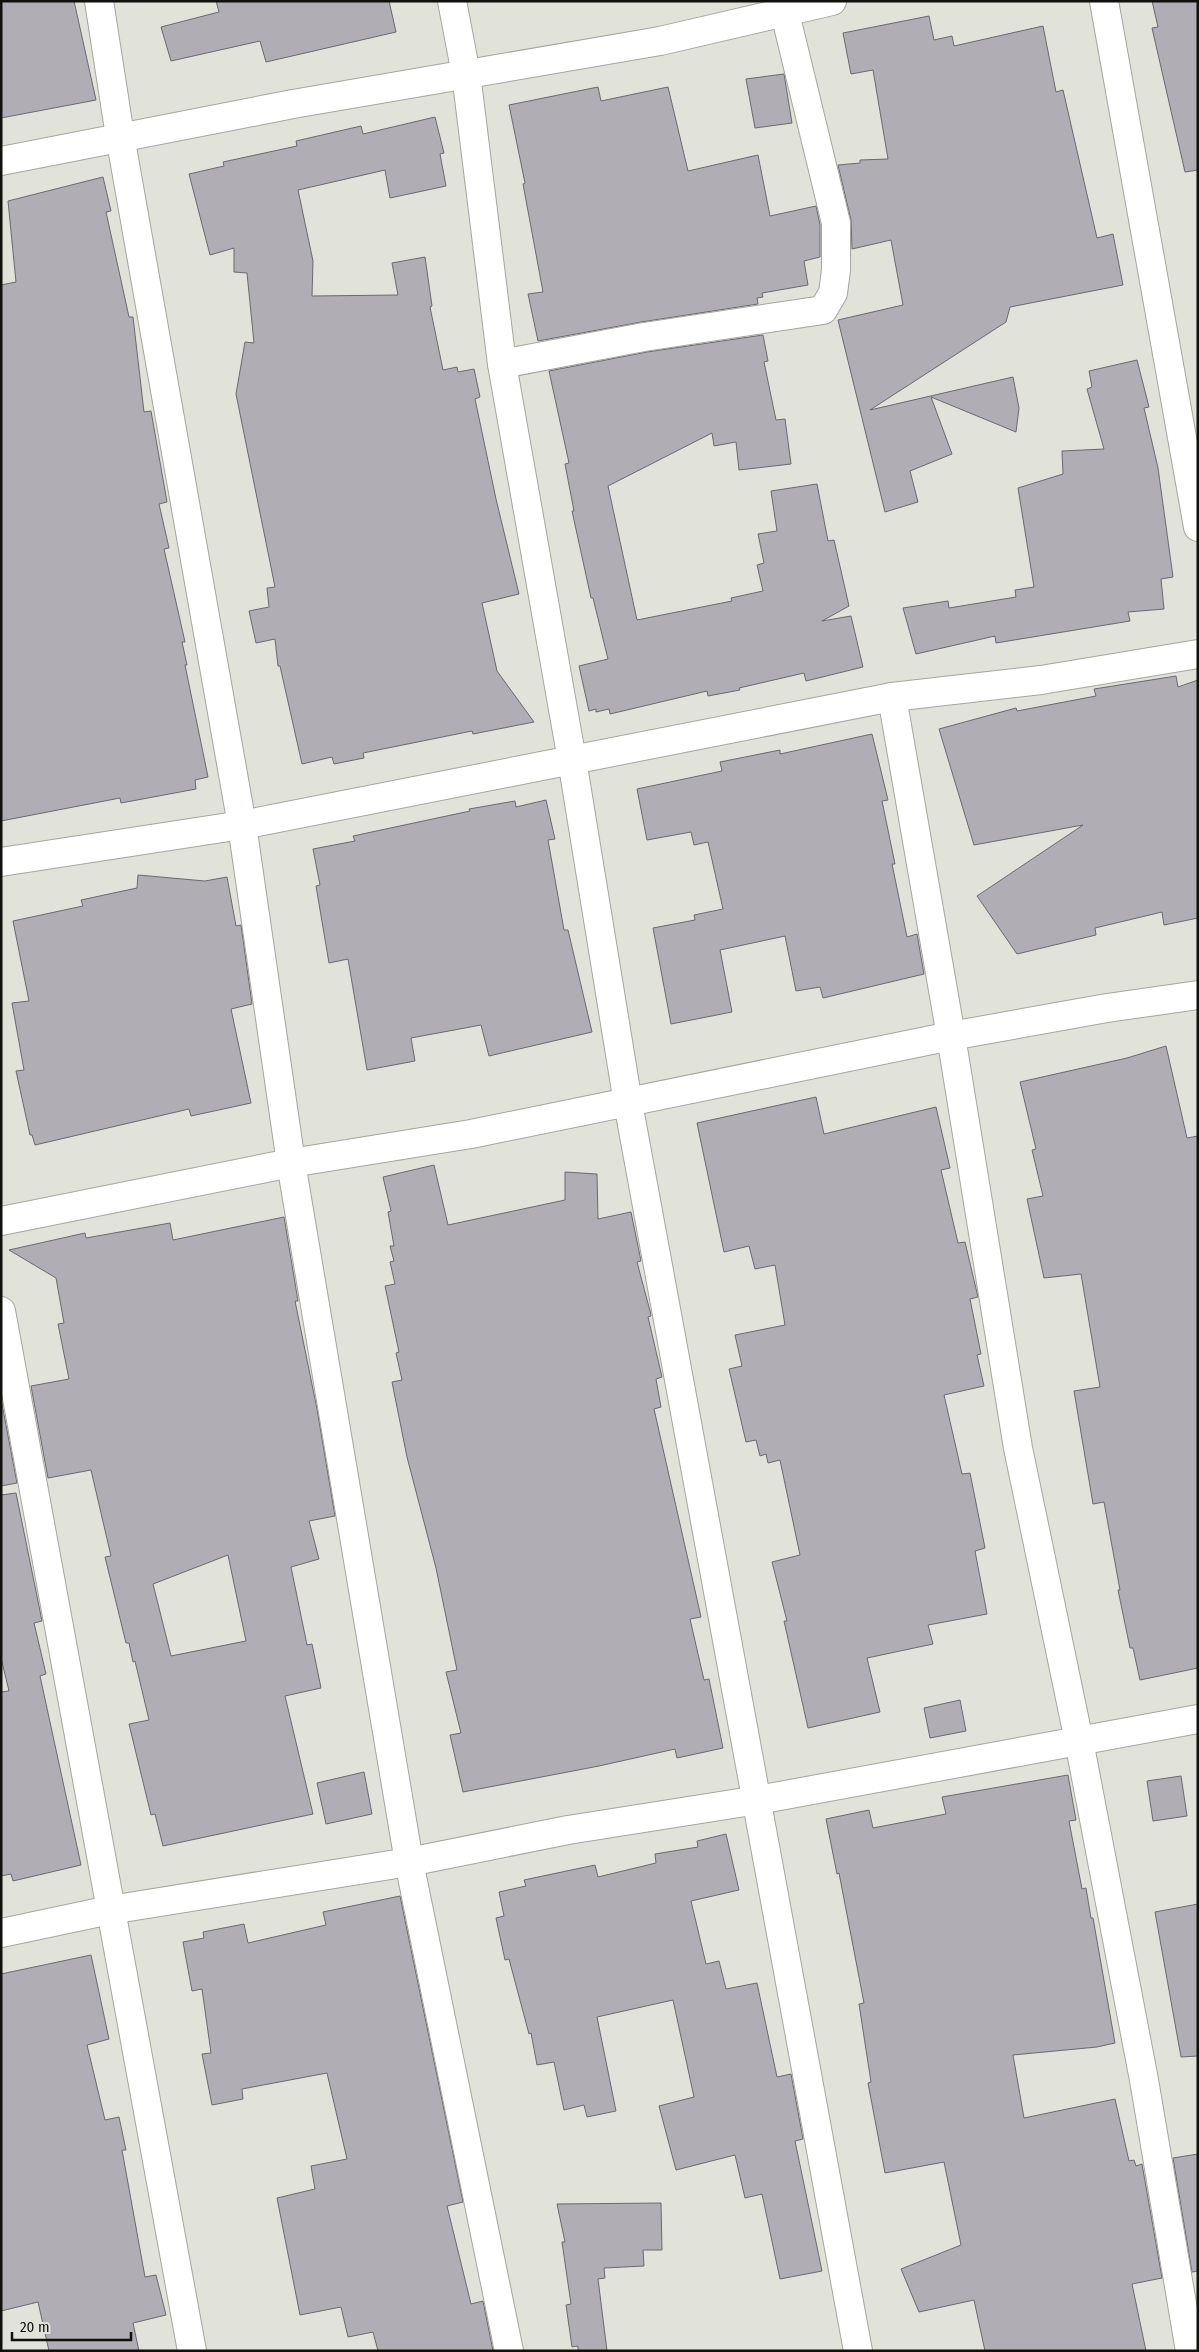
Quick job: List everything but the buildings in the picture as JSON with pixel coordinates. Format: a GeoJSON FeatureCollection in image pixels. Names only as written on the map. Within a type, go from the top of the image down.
{"type":"FeatureCollection","features":[{"type":"Feature","properties":{"kind":"street"},"geometry":{"type":"LineString","coordinates":[[99,1],[120,136],[242,825],[291,1163],[410,1862],[510,2351]]}},
{"type":"Feature","properties":{"kind":"street"},"geometry":{"type":"LineString","coordinates":[[452,1],[466,74],[502,364],[572,760],[628,1103],[758,1800],[858,2351]]}},
{"type":"Feature","properties":{"kind":"street"},"geometry":{"type":"LineString","coordinates":[[1,161],[120,136],[660,41],[784,6],[832,1]]}},
{"type":"Feature","properties":{"kind":"street"},"geometry":{"type":"LineString","coordinates":[[1104,1],[1198,527]]}},
{"type":"Feature","properties":{"kind":"street"},"geometry":{"type":"LineString","coordinates":[[502,364],[644,337],[823,310],[833,293],[836,270],[836,223],[784,6]]}},
{"type":"Feature","properties":{"kind":"street"},"geometry":{"type":"LineString","coordinates":[[1,862],[242,825],[892,697],[1041,680],[1198,654]]}},
{"type":"Feature","properties":{"kind":"street"},"geometry":{"type":"LineString","coordinates":[[892,697],[951,1036],[1018,1448],[1079,1741],[1144,2080],[1190,2351]]}},
{"type":"Feature","properties":{"kind":"street"},"geometry":{"type":"LineString","coordinates":[[1,1221],[291,1163],[471,1134],[951,1036],[1107,1008],[1198,995]]}},
{"type":"Feature","properties":{"kind":"street"},"geometry":{"type":"LineString","coordinates":[[1,1311],[192,2351]]}},
{"type":"Feature","properties":{"kind":"street"},"geometry":{"type":"LineString","coordinates":[[1,1934],[110,1910],[410,1862],[568,1830],[758,1800],[1198,1719]]}}]}
